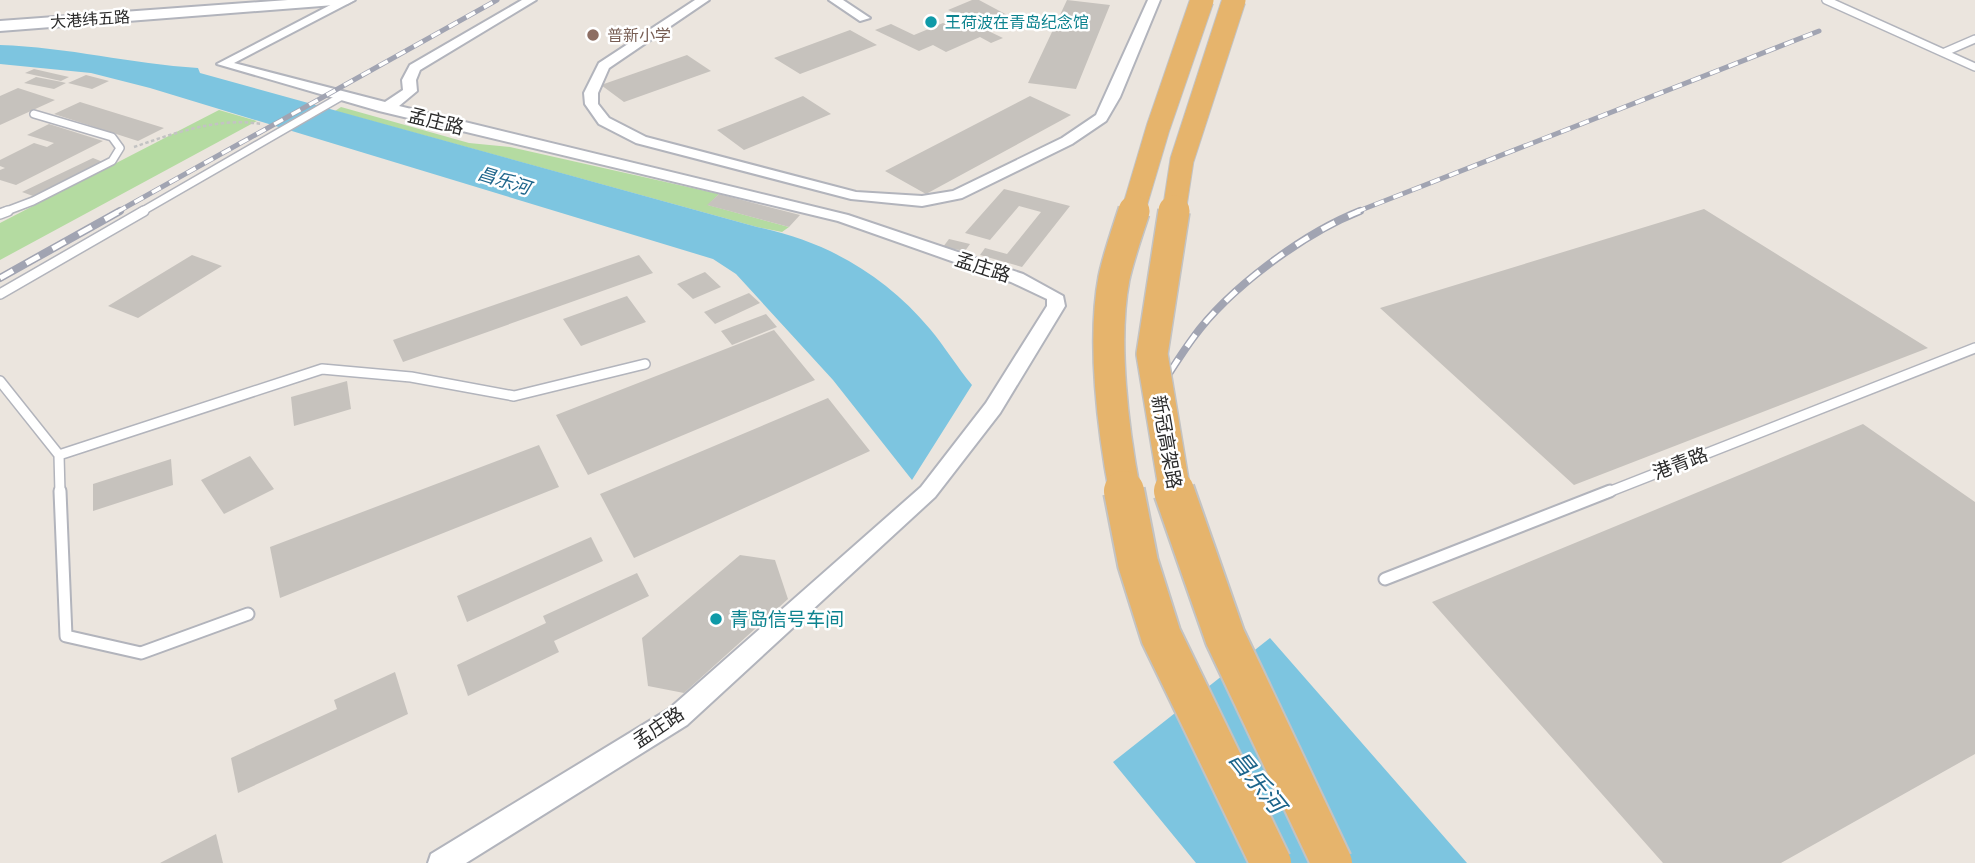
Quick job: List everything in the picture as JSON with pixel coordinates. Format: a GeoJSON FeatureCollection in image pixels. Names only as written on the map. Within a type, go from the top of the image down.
{"type":"FeatureCollection","features":[{"type":"Feature","properties":{"kind":"highway"},"geometry":{"type":"LineString","coordinates":[[1202,0],[1158,128],[1114,279],[1109,345],[1117,453],[1139,563],[1161,636],[1271,863]]}},
{"type":"Feature","properties":{"kind":"highway","name":"新冠高架路"},"geometry":{"type":"LineString","coordinates":[[1234,0],[1182,160],[1152,354],[1171,481],[1225,637],[1332,863]]}},
{"type":"Feature","properties":{"kind":"street","name":"大港纬五路"},"geometry":{"type":"LineString","coordinates":[[0,26],[278,2],[348,0]]}},
{"type":"Feature","properties":{"kind":"street","name":"孟庄路"},"geometry":{"type":"LineString","coordinates":[[348,0],[223,64],[384,108],[843,218],[1017,278],[1055,296],[1056,306],[993,408],[929,492],[678,717],[441,863]]}},
{"type":"Feature","properties":{"kind":"street"},"geometry":{"type":"LineString","coordinates":[[384,108],[401,100],[410,91],[409,80],[415,68],[530,0]]}},
{"type":"Feature","properties":{"kind":"street"},"geometry":{"type":"LineString","coordinates":[[703,0],[604,66],[592,82],[589,99],[596,115],[613,129],[641,140],[856,196],[922,201],[957,195],[1067,141],[1101,118],[1113,97],[1154,0]]}},
{"type":"Feature","properties":{"kind":"street"},"geometry":{"type":"LineString","coordinates":[[835,0],[864,18]]}},
{"type":"Feature","properties":{"kind":"lane"},"geometry":{"type":"LineString","coordinates":[[1826,0],[1975,67]]}},
{"type":"Feature","properties":{"kind":"lane"},"geometry":{"type":"LineString","coordinates":[[1945,52],[1975,39]]}},
{"type":"Feature","properties":{"kind":"lane"},"geometry":{"type":"LineString","coordinates":[[0,294],[342,96]]}},
{"type":"Feature","properties":{"kind":"lane"},"geometry":{"type":"LineString","coordinates":[[0,214],[33,201],[112,161],[120,148],[113,137],[34,114]]}},
{"type":"Feature","properties":{"kind":"lane","name":"港青路"},"geometry":{"type":"LineString","coordinates":[[1385,579],[1975,348]]}},
{"type":"Feature","properties":{"kind":"lane"},"geometry":{"type":"LineString","coordinates":[[59,455],[322,369],[411,376],[514,396],[645,364]]}},
{"type":"Feature","properties":{"kind":"lane"},"geometry":{"type":"LineString","coordinates":[[0,381],[59,455],[66,636],[141,653],[248,614]]}},
{"type":"Feature","properties":{"kind":"path"},"geometry":{"type":"LineString","coordinates":[[118,152],[195,129],[229,124],[256,122],[284,130]]}},
{"type":"Feature","properties":{"kind":"green space"},"geometry":{"type":"Polygon","coordinates":[[[341,107],[469,143],[510,147],[719,194],[708,205],[789,227],[782,232],[757,227],[335,111],[341,107]]]}},
{"type":"Feature","properties":{"kind":"green space"},"geometry":{"type":"Polygon","coordinates":[[[219,110],[257,121],[0,260],[0,223],[219,110]]]}},
{"type":"Feature","properties":{"kind":"water","name":"昌乐河"},"geometry":{"type":"Polygon","coordinates":[[[0,45],[198,68],[200,73],[806,241],[852,263],[893,292],[930,329],[972,385],[912,480],[833,380],[736,274],[713,259],[150,88],[91,73],[0,64],[0,45]]]}},
{"type":"Feature","properties":{"kind":"water","name":"昌乐河"},"geometry":{"type":"Polygon","coordinates":[[[1270,638],[1467,863],[1196,863],[1113,762],[1270,638]]]}},
{"type":"Feature","properties":{"kind":"building"},"geometry":{"type":"Polygon","coordinates":[[[972,0],[979,0],[1009,16],[998,21],[1010,26],[1005,28],[993,23],[982,28],[1003,38],[991,43],[980,37],[946,52],[933,45],[919,51],[875,30],[891,24],[914,35],[943,23],[952,27],[970,20],[948,10],[972,0]]]}},
{"type":"Feature","properties":{"kind":"building"},"geometry":{"type":"Polygon","coordinates":[[[1067,0],[1110,5],[1076,89],[1028,83],[1067,0]]]}},
{"type":"Feature","properties":{"kind":"building"},"geometry":{"type":"Polygon","coordinates":[[[850,30],[877,45],[800,74],[774,58],[850,30]]]}},
{"type":"Feature","properties":{"kind":"building"},"geometry":{"type":"Polygon","coordinates":[[[687,55],[711,71],[624,102],[601,85],[687,55]]]}},
{"type":"Feature","properties":{"kind":"building"},"geometry":{"type":"Polygon","coordinates":[[[34,69],[69,77],[61,81],[25,73],[34,69]]]}},
{"type":"Feature","properties":{"kind":"building"},"geometry":{"type":"Polygon","coordinates":[[[86,75],[109,81],[92,89],[68,83],[86,75]]]}},
{"type":"Feature","properties":{"kind":"building"},"geometry":{"type":"Polygon","coordinates":[[[36,77],[66,83],[54,89],[24,83],[36,77]]]}},
{"type":"Feature","properties":{"kind":"building"},"geometry":{"type":"Polygon","coordinates":[[[18,88],[55,100],[0,125],[0,96],[18,88]]]}},
{"type":"Feature","properties":{"kind":"building"},"geometry":{"type":"Polygon","coordinates":[[[803,96],[831,114],[744,150],[717,130],[803,96]]]}},
{"type":"Feature","properties":{"kind":"building"},"geometry":{"type":"Polygon","coordinates":[[[1030,96],[1071,115],[926,194],[885,171],[1030,96]]]}},
{"type":"Feature","properties":{"kind":"building"},"geometry":{"type":"Polygon","coordinates":[[[80,102],[164,128],[138,141],[54,114],[80,102]]]}},
{"type":"Feature","properties":{"kind":"building"},"geometry":{"type":"Polygon","coordinates":[[[49,124],[103,141],[16,185],[0,180],[0,170],[5,168],[0,166],[0,160],[34,143],[47,147],[54,143],[27,135],[49,124]]]}},
{"type":"Feature","properties":{"kind":"building"},"geometry":{"type":"Polygon","coordinates":[[[93,158],[103,162],[33,196],[22,192],[93,158]]]}},
{"type":"Feature","properties":{"kind":"building"},"geometry":{"type":"Polygon","coordinates":[[[1004,189],[1070,206],[1022,267],[980,255],[985,248],[1007,254],[1041,212],[1019,206],[990,240],[965,233],[1004,189]]]}},
{"type":"Feature","properties":{"kind":"building"},"geometry":{"type":"Polygon","coordinates":[[[719,194],[800,215],[789,227],[707,205],[719,194]]]}},
{"type":"Feature","properties":{"kind":"building"},"geometry":{"type":"Polygon","coordinates":[[[1704,209],[1928,348],[1574,485],[1380,308],[1704,209]]]}},
{"type":"Feature","properties":{"kind":"building"},"geometry":{"type":"Polygon","coordinates":[[[949,239],[970,244],[965,251],[943,247],[949,239]]]}},
{"type":"Feature","properties":{"kind":"building"},"geometry":{"type":"Polygon","coordinates":[[[192,255],[222,266],[138,318],[108,306],[192,255]]]}},
{"type":"Feature","properties":{"kind":"building"},"geometry":{"type":"Polygon","coordinates":[[[639,255],[653,273],[403,362],[393,340],[639,255]]]}},
{"type":"Feature","properties":{"kind":"building"},"geometry":{"type":"Polygon","coordinates":[[[705,272],[721,287],[693,299],[677,284],[705,272]]]}},
{"type":"Feature","properties":{"kind":"building"},"geometry":{"type":"Polygon","coordinates":[[[749,293],[760,303],[715,324],[704,312],[749,293]]]}},
{"type":"Feature","properties":{"kind":"building"},"geometry":{"type":"Polygon","coordinates":[[[627,296],[646,322],[581,346],[563,319],[627,296]]]}},
{"type":"Feature","properties":{"kind":"building"},"geometry":{"type":"Polygon","coordinates":[[[766,314],[777,327],[732,345],[721,331],[766,314]]]}},
{"type":"Feature","properties":{"kind":"building"},"geometry":{"type":"Polygon","coordinates":[[[774,330],[815,380],[588,475],[556,415],[774,330]]]}},
{"type":"Feature","properties":{"kind":"building"},"geometry":{"type":"Polygon","coordinates":[[[347,381],[351,409],[294,426],[291,397],[347,381]]]}},
{"type":"Feature","properties":{"kind":"building"},"geometry":{"type":"Polygon","coordinates":[[[828,398],[870,451],[634,558],[600,494],[828,398]]]}},
{"type":"Feature","properties":{"kind":"building"},"geometry":{"type":"Polygon","coordinates":[[[1863,424],[1975,502],[1975,754],[1781,863],[1663,863],[1432,602],[1863,424]]]}},
{"type":"Feature","properties":{"kind":"building"},"geometry":{"type":"Polygon","coordinates":[[[539,445],[559,487],[280,598],[270,547],[539,445]]]}},
{"type":"Feature","properties":{"kind":"building"},"geometry":{"type":"Polygon","coordinates":[[[250,456],[274,489],[224,514],[201,480],[250,456]]]}},
{"type":"Feature","properties":{"kind":"building"},"geometry":{"type":"Polygon","coordinates":[[[171,459],[173,485],[93,511],[93,484],[171,459]]]}},
{"type":"Feature","properties":{"kind":"building"},"geometry":{"type":"Polygon","coordinates":[[[591,537],[603,561],[467,622],[457,596],[591,537]]]}},
{"type":"Feature","properties":{"kind":"building","name":"青岛信号车间"},"geometry":{"type":"Polygon","coordinates":[[[740,555],[775,560],[788,599],[684,693],[648,686],[642,638],[740,555]]]}},
{"type":"Feature","properties":{"kind":"building"},"geometry":{"type":"Polygon","coordinates":[[[637,573],[649,596],[554,641],[559,652],[468,696],[457,665],[546,623],[543,616],[637,573]]]}},
{"type":"Feature","properties":{"kind":"building"},"geometry":{"type":"Polygon","coordinates":[[[395,672],[408,714],[238,793],[231,758],[337,709],[334,700],[395,672]]]}},
{"type":"Feature","properties":{"kind":"building"},"geometry":{"type":"Polygon","coordinates":[[[216,834],[223,863],[160,863],[216,834]]]}},
{"type":"Feature","properties":{"kind":"railway"},"geometry":{"type":"LineString","coordinates":[[117,212],[497,0]]}},
{"type":"Feature","properties":{"kind":"railway"},"geometry":{"type":"LineString","coordinates":[[1356,212],[1819,31]]}},
{"type":"Feature","properties":{"kind":"railway"},"geometry":{"type":"LineString","coordinates":[[0,278],[120,211]]}},
{"type":"Feature","properties":{"kind":"railway"},"geometry":{"type":"LineString","coordinates":[[1154,397],[1208,319],[1246,282],[1315,233],[1360,211]]}},
{"type":"Feature","properties":{"kind":"place","name":"王荷波在青岛纪念馆"},"geometry":{"type":"Point","coordinates":[931,22]}},
{"type":"Feature","properties":{"kind":"place","name":"普新小学"},"geometry":{"type":"Point","coordinates":[593,35]}},
{"type":"Feature","properties":{"kind":"place","name":"青岛信号车间"},"geometry":{"type":"Point","coordinates":[716,619]}}]}
